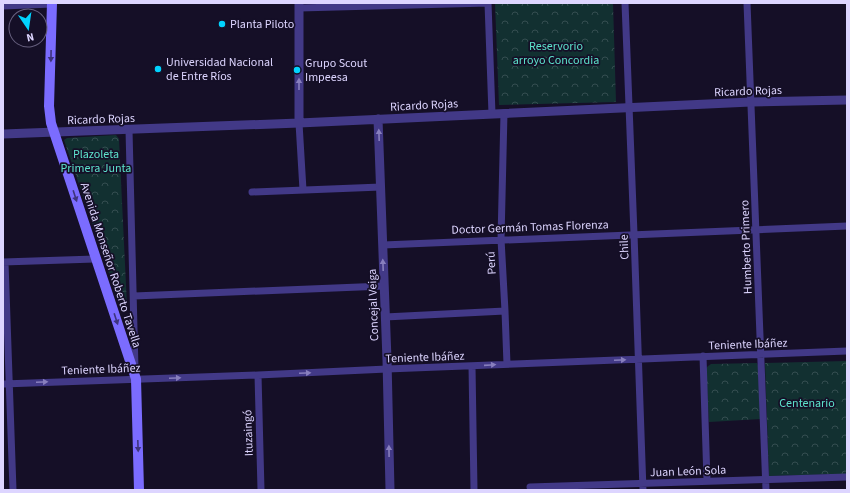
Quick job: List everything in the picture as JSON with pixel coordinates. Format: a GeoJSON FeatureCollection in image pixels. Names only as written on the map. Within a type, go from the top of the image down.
{"type":"FeatureCollection","features":[{"type":"Feature","properties":{"kind":"main road","name":"Avenida Monseñor Roberto Tavella"},"geometry":{"type":"LineString","coordinates":[[52,4],[51,124],[136,379],[139,490]]}},
{"type":"Feature","properties":{"kind":"street"},"geometry":{"type":"LineString","coordinates":[[303,190],[299,123],[299,5],[488,3],[492,114]]}},
{"type":"Feature","properties":{"kind":"street","name":"Chile"},"geometry":{"type":"LineString","coordinates":[[625,3],[643,487]]}},
{"type":"Feature","properties":{"kind":"street","name":"Humberto Primero"},"geometry":{"type":"LineString","coordinates":[[747,3],[766,490]]}},
{"type":"Feature","properties":{"kind":"street"},"geometry":{"type":"LineString","coordinates":[[3,6],[52,4]]}},
{"type":"Feature","properties":{"kind":"street","name":"Ricardo Rojas"},"geometry":{"type":"LineString","coordinates":[[3,134],[299,123],[751,102],[847,100]]}},
{"type":"Feature","properties":{"kind":"street","name":"Perú"},"geometry":{"type":"LineString","coordinates":[[504,113],[501,239],[507,364]]}},
{"type":"Feature","properties":{"kind":"street","name":"Concejal Veiga"},"geometry":{"type":"LineString","coordinates":[[378,119],[390,490]]}},
{"type":"Feature","properties":{"kind":"street"},"geometry":{"type":"LineString","coordinates":[[129,130],[136,379]]}},
{"type":"Feature","properties":{"kind":"street"},"geometry":{"type":"LineString","coordinates":[[252,192],[381,187]]}},
{"type":"Feature","properties":{"kind":"street","name":"Doctor Germán Tomas Florenza"},"geometry":{"type":"LineString","coordinates":[[383,245],[847,226]]}},
{"type":"Feature","properties":{"kind":"street"},"geometry":{"type":"LineString","coordinates":[[13,490],[6,384],[4,262],[96,259]]}},
{"type":"Feature","properties":{"kind":"street"},"geometry":{"type":"LineString","coordinates":[[134,296],[384,286]]}},
{"type":"Feature","properties":{"kind":"street"},"geometry":{"type":"LineString","coordinates":[[385,317],[505,311]]}},
{"type":"Feature","properties":{"kind":"street","name":"Teniente Ibáñez"},"geometry":{"type":"LineString","coordinates":[[6,384],[847,351]]}},
{"type":"Feature","properties":{"kind":"street"},"geometry":{"type":"LineString","coordinates":[[703,356],[707,481]]}},
{"type":"Feature","properties":{"kind":"street"},"geometry":{"type":"LineString","coordinates":[[472,366],[474,490]]}},
{"type":"Feature","properties":{"kind":"street","name":"Ituzaingó"},"geometry":{"type":"LineString","coordinates":[[258,375],[261,490]]}},
{"type":"Feature","properties":{"kind":"street","name":"Juan León Sola"},"geometry":{"type":"LineString","coordinates":[[530,487],[643,487],[707,481],[847,477]]}},
{"type":"Feature","properties":{"kind":"green space","name":"Reservorio arroyo Concordia"},"geometry":{"type":"Polygon","coordinates":[[[495,3],[613,3],[616,102],[499,105],[495,3]]]}},
{"type":"Feature","properties":{"kind":"green space","name":"Plazoleta Primera Junta"},"geometry":{"type":"Polygon","coordinates":[[[116,135],[119,139],[126,310],[122,310],[120,306],[64,140],[67,138],[116,135]]]}},
{"type":"Feature","properties":{"kind":"green space","name":"Centenario"},"geometry":{"type":"Polygon","coordinates":[[[847,361],[847,474],[769,476],[765,363],[847,361]]]}},
{"type":"Feature","properties":{"kind":"green space","name":"Centenario"},"geometry":{"type":"Polygon","coordinates":[[[757,363],[761,419],[709,422],[707,367],[711,364],[757,363]]]}},
{"type":"Feature","properties":{"kind":"place","name":"Planta Piloto"},"geometry":{"type":"Point","coordinates":[222,24]}},
{"type":"Feature","properties":{"kind":"place","name":"Universidad Nacional de Entre Ríos"},"geometry":{"type":"Point","coordinates":[158,69]}},
{"type":"Feature","properties":{"kind":"place","name":"Grupo Scout Impeesa"},"geometry":{"type":"Point","coordinates":[297,70]}}]}
